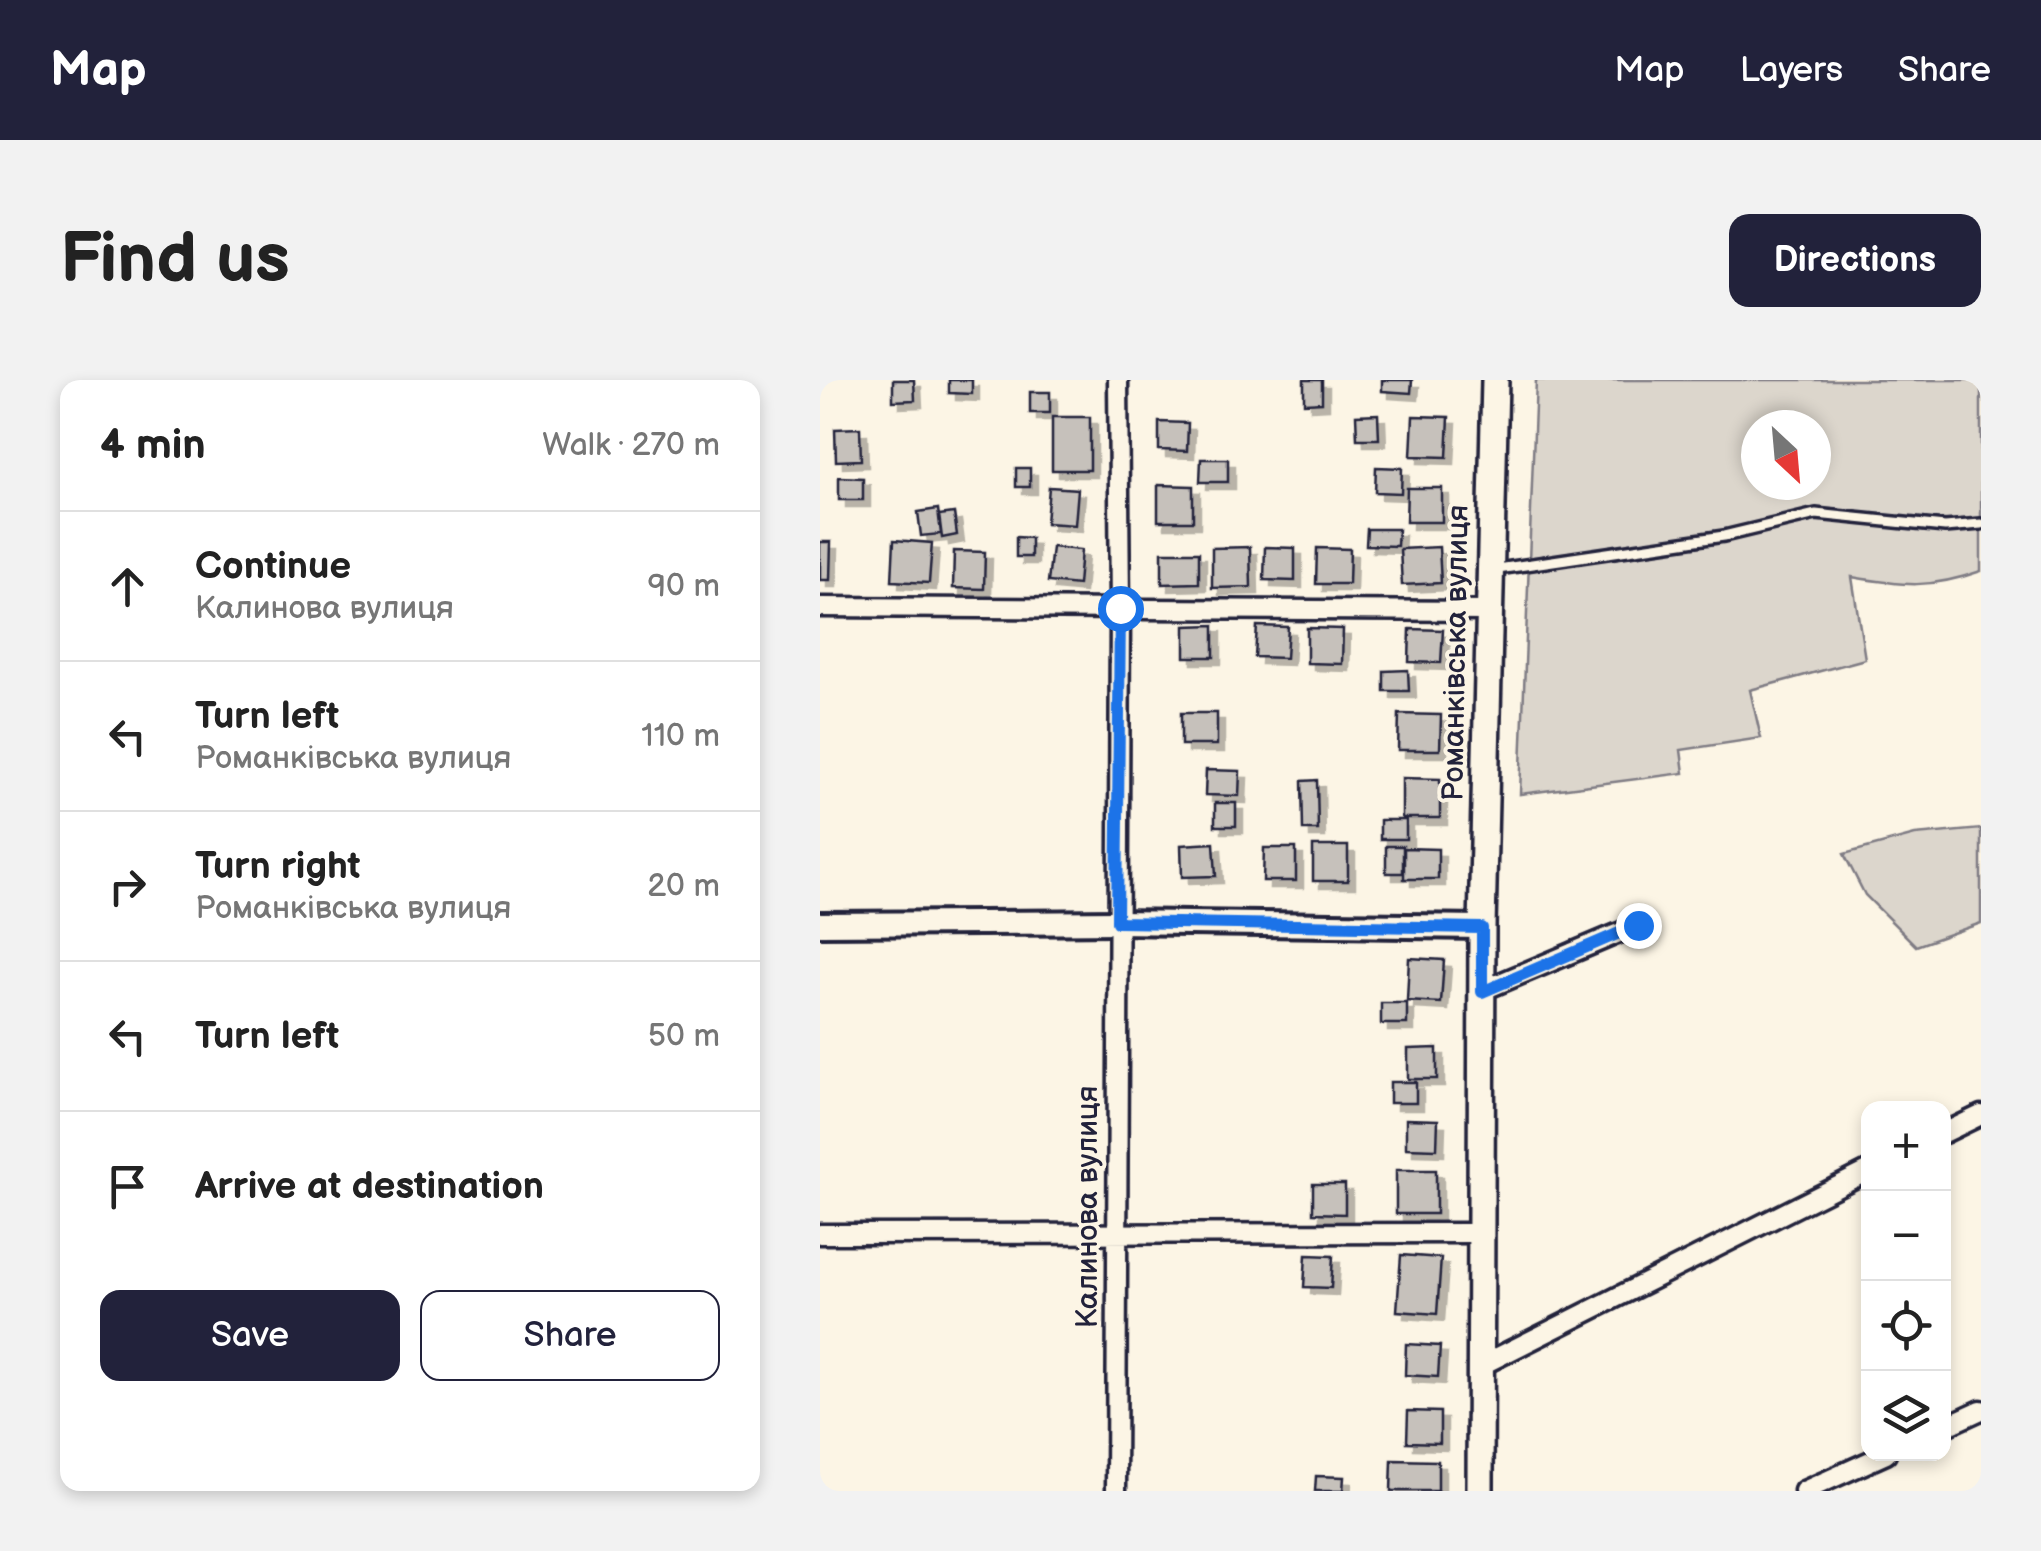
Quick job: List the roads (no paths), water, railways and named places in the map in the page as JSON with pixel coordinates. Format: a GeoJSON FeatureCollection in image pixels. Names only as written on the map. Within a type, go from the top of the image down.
{"type":"FeatureCollection","features":[{"type":"Feature","properties":{"kind":"main road","name":"Романківська вулиця"},"geometry":{"type":"LineString","coordinates":[[1480,1491],[1482,928],[1495,380]]}},
{"type":"Feature","properties":{"kind":"street","name":"Калинова вулиця"},"geometry":{"type":"LineString","coordinates":[[1116,1491],[1118,380]]}},
{"type":"Feature","properties":{"kind":"street"},"geometry":{"type":"LineString","coordinates":[[820,607],[1487,611]]}},
{"type":"Feature","properties":{"kind":"street"},"geometry":{"type":"LineString","coordinates":[[820,924],[1117,922],[1482,928]]}},
{"type":"Feature","properties":{"kind":"street"},"geometry":{"type":"LineString","coordinates":[[1482,992],[1638,925]]}},
{"type":"Feature","properties":{"kind":"street"},"geometry":{"type":"LineString","coordinates":[[1951,1129],[1981,1114]]}},
{"type":"Feature","properties":{"kind":"street"},"geometry":{"type":"LineString","coordinates":[[1480,1366],[1861,1175]]}},
{"type":"Feature","properties":{"kind":"street"},"geometry":{"type":"LineString","coordinates":[[820,1234],[1481,1233]]}},
{"type":"Feature","properties":{"kind":"street"},"geometry":{"type":"LineString","coordinates":[[1951,1424],[1981,1410]]}},
{"type":"Feature","properties":{"kind":"street"},"geometry":{"type":"LineString","coordinates":[[1804,1491],[1870,1461]]}},
{"type":"Feature","properties":{"kind":"lane"},"geometry":{"type":"LineString","coordinates":[[1488,571],[1724,536],[1816,514],[1945,526],[1981,524]]}}]}
